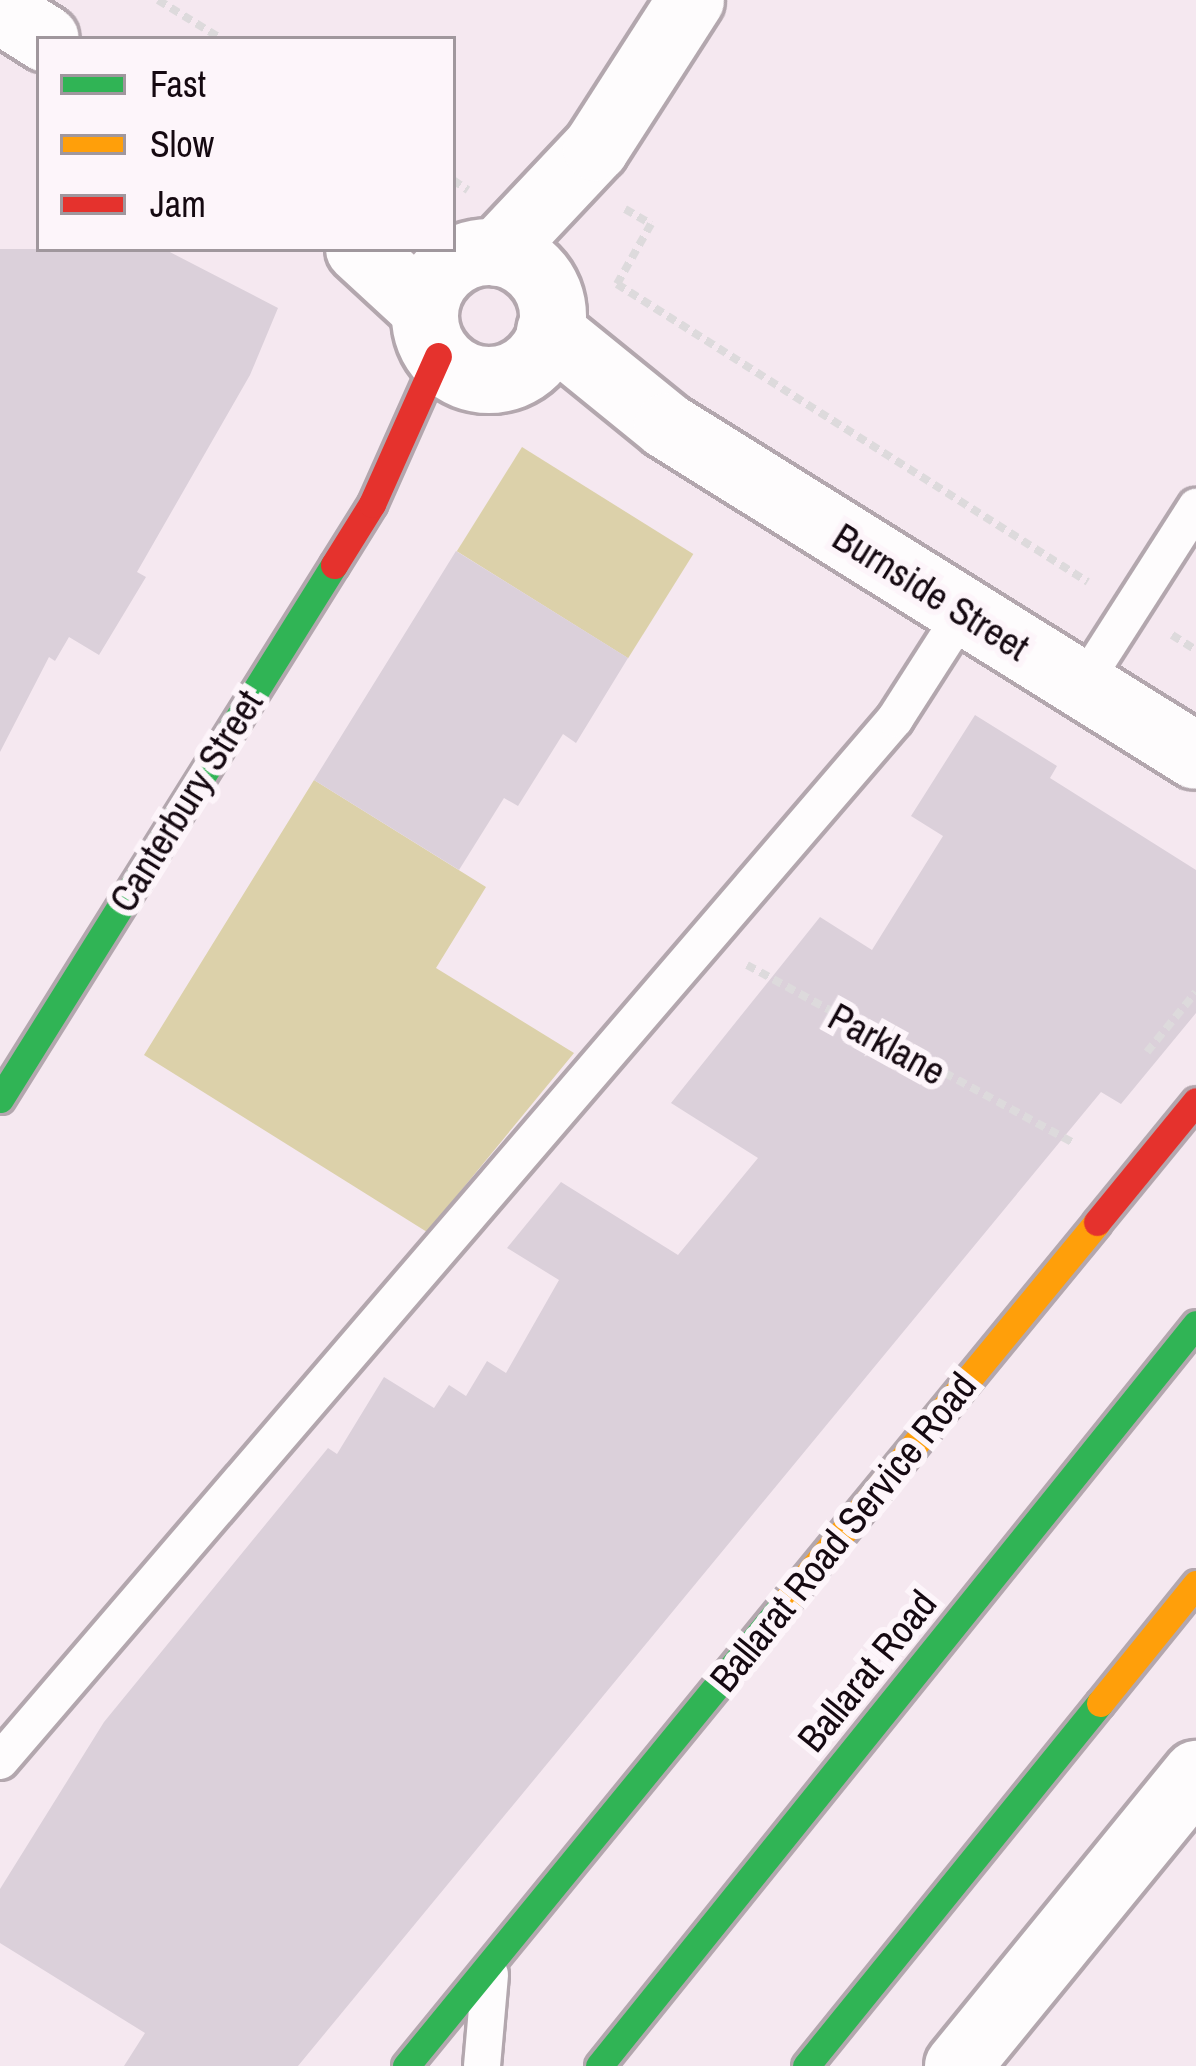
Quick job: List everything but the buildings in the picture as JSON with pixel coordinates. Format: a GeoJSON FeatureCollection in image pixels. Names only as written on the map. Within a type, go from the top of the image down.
{"type":"FeatureCollection","features":[{"type":"Feature","properties":{"kind":"main road","name":"Canterbury Street"},"geometry":{"type":"LineString","coordinates":[[0,1099],[372,504]]}},
{"type":"Feature","properties":{"kind":"main road","name":"Ballarat Road Service Road"},"geometry":{"type":"LineString","coordinates":[[406,2066],[1196,1101]]}},
{"type":"Feature","properties":{"kind":"main road","name":"Ballarat Road"},"geometry":{"type":"LineString","coordinates":[[599,2066],[1196,1324]]}},
{"type":"Feature","properties":{"kind":"main road"},"geometry":{"type":"LineString","coordinates":[[806,2066],[1196,1584]]}},
{"type":"Feature","properties":{"kind":"street","name":"Canterbury Street"},"geometry":{"type":"LineString","coordinates":[[372,504],[482,311],[591,167],[691,0]]}},
{"type":"Feature","properties":{"kind":"street"},"geometry":{"type":"LineString","coordinates":[[0,10],[41,36]]}},
{"type":"Feature","properties":{"kind":"street","name":"Burnside Street"},"geometry":{"type":"LineString","coordinates":[[365,252],[482,311],[1196,756]]}},
{"type":"Feature","properties":{"kind":"street"},"geometry":{"type":"LineString","coordinates":[[958,2066],[1196,1774]]}},
{"type":"Feature","properties":{"kind":"lane"},"geometry":{"type":"LineString","coordinates":[[1081,687],[1196,508]]}},
{"type":"Feature","properties":{"kind":"lane"},"geometry":{"type":"LineString","coordinates":[[0,1761],[896,719],[964,611]]}},
{"type":"Feature","properties":{"kind":"lane"},"geometry":{"type":"LineString","coordinates":[[482,2066],[490,1964]]}},
{"type":"Feature","properties":{"kind":"path"},"geometry":{"type":"LineString","coordinates":[[158,0],[217,36]]}},
{"type":"Feature","properties":{"kind":"path"},"geometry":{"type":"LineString","coordinates":[[591,167],[651,224],[616,284],[1196,650]]}},
{"type":"Feature","properties":{"kind":"path"},"geometry":{"type":"LineString","coordinates":[[456,182],[473,193]]}},
{"type":"Feature","properties":{"kind":"path","name":"Parklane"},"geometry":{"type":"LineString","coordinates":[[704,941],[1071,1146]]}},
{"type":"Feature","properties":{"kind":"shaded area"},"geometry":{"type":"Polygon","coordinates":[[[522,447],[693,554],[628,658],[457,551],[522,447]]]}},
{"type":"Feature","properties":{"kind":"shaded area"},"geometry":{"type":"Polygon","coordinates":[[[314,780],[486,887],[436,968],[574,1053],[427,1232],[144,1055],[314,780]]]}},
{"type":"Feature","properties":{"kind":"traffic: fast"},"geometry":{"type":"LineString","coordinates":[[0,1099],[334,565]]}},
{"type":"Feature","properties":{"kind":"traffic: fast"},"geometry":{"type":"LineString","coordinates":[[599,2066],[1196,1324]]}},
{"type":"Feature","properties":{"kind":"traffic: fast"},"geometry":{"type":"LineString","coordinates":[[406,2066],[787,1600]]}},
{"type":"Feature","properties":{"kind":"traffic: fast"},"geometry":{"type":"LineString","coordinates":[[806,2066],[1100,1703]]}},
{"type":"Feature","properties":{"kind":"traffic: slow"},"geometry":{"type":"LineString","coordinates":[[787,1600],[1097,1222]]}},
{"type":"Feature","properties":{"kind":"traffic: slow"},"geometry":{"type":"LineString","coordinates":[[1100,1703],[1196,1584]]}},
{"type":"Feature","properties":{"kind":"traffic: jam"},"geometry":{"type":"LineString","coordinates":[[334,565],[372,504],[438,356]]}},
{"type":"Feature","properties":{"kind":"traffic: jam"},"geometry":{"type":"LineString","coordinates":[[1097,1222],[1196,1101]]}}]}
